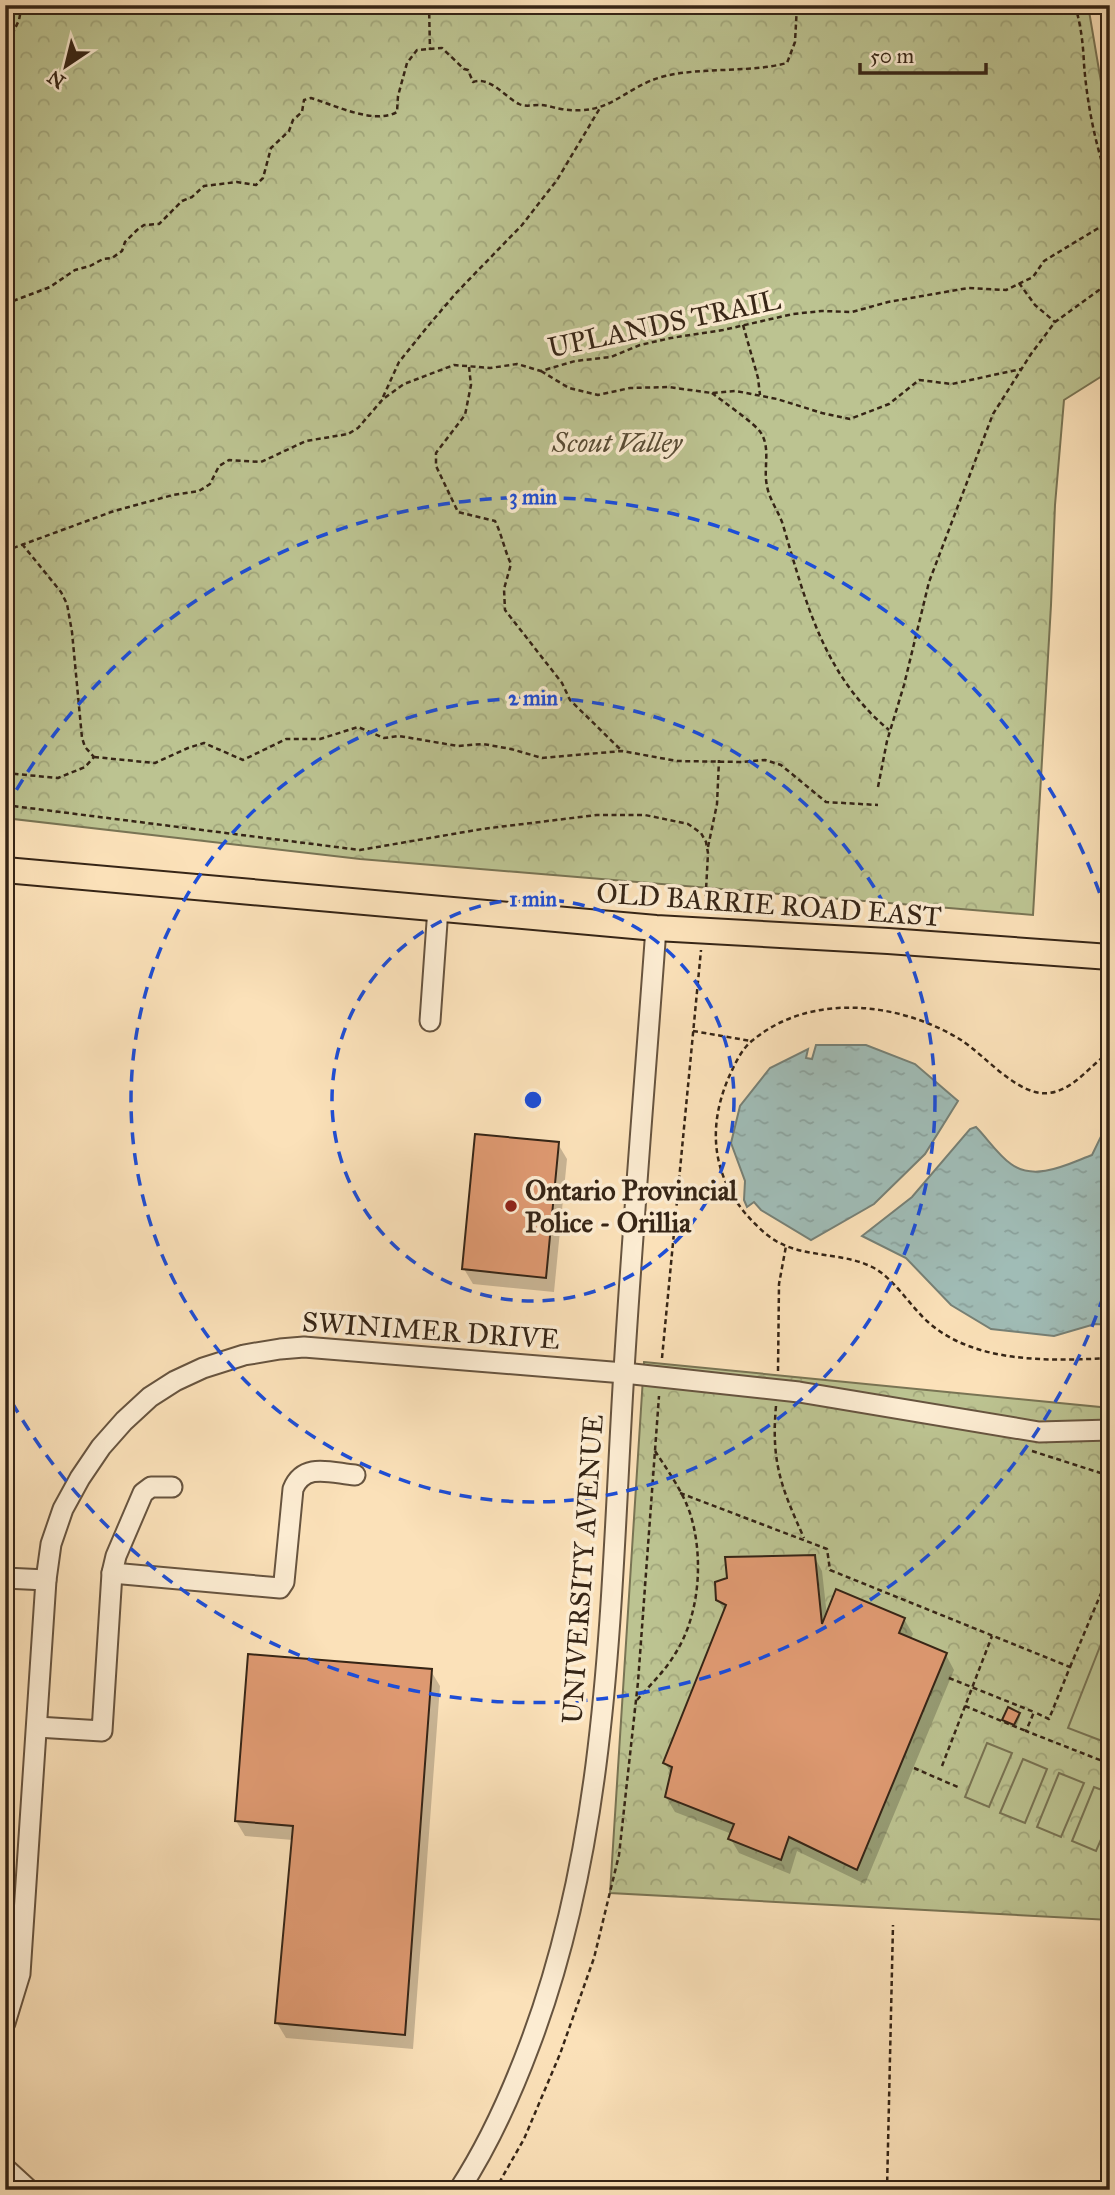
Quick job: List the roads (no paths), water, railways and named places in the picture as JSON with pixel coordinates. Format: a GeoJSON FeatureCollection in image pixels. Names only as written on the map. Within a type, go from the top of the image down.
{"type":"FeatureCollection","features":[{"type":"Feature","properties":{"kind":"main road","name":"OLD BARRIE ROAD EAST"},"geometry":{"type":"LineString","coordinates":[[5,870],[656,928],[1110,957]]}},
{"type":"Feature","properties":{"kind":"street"},"geometry":{"type":"LineString","coordinates":[[430,1021],[438,908]]}},
{"type":"Feature","properties":{"kind":"street","name":"UNIVERSITY AVENUE"},"geometry":{"type":"LineString","coordinates":[[459,2190],[495,2129],[540,2016],[563,1945],[584,1847],[607,1667],[624,1373],[656,928]]}},
{"type":"Feature","properties":{"kind":"street","name":"SWINIMER DRIVE"},"geometry":{"type":"LineString","coordinates":[[5,2023],[20,1975],[46,1580],[51,1544],[63,1509],[101,1447],[150,1397],[175,1381],[203,1368],[244,1355],[304,1347],[624,1373],[799,1392],[1039,1432],[1110,1430]]}},
{"type":"Feature","properties":{"kind":"street"},"geometry":{"type":"LineString","coordinates":[[112,1573],[280,1588],[284,1582],[295,1482],[309,1471],[355,1475]]}},
{"type":"Feature","properties":{"kind":"street"},"geometry":{"type":"LineString","coordinates":[[37,1727],[102,1731],[112,1573],[116,1556],[143,1493],[151,1487],[172,1487]]}},
{"type":"Feature","properties":{"kind":"street"},"geometry":{"type":"LineString","coordinates":[[5,1578],[46,1580]]}},
{"type":"Feature","properties":{"kind":"street"},"geometry":{"type":"LineString","coordinates":[[5,2168],[29,2190]]}},
{"type":"Feature","properties":{"kind":"water"},"geometry":{"type":"Polygon","coordinates":[[[816,1045],[866,1045],[915,1064],[958,1101],[925,1154],[874,1204],[811,1240],[761,1210],[754,1202],[747,1207],[744,1200],[745,1181],[731,1143],[740,1106],[770,1068],[808,1049],[806,1058],[812,1059],[816,1045]]]}},
{"type":"Feature","properties":{"kind":"water"},"geometry":{"type":"Polygon","coordinates":[[[1110,1118],[1110,1325],[1095,1324],[1054,1336],[991,1329],[951,1305],[906,1258],[862,1236],[912,1197],[970,1129],[976,1127],[1011,1164],[1020,1169],[1041,1171],[1062,1167],[1092,1155],[1110,1118]]]}},
{"type":"Feature","properties":{"kind":"place","name":"Ontario Provincial Police - Orillia"},"geometry":{"type":"Point","coordinates":[511,1206]}},
{"type":"Feature","properties":{"kind":"park label","name":"Scout Valley"},"geometry":{"type":"Point","coordinates":[617,442]}}]}
